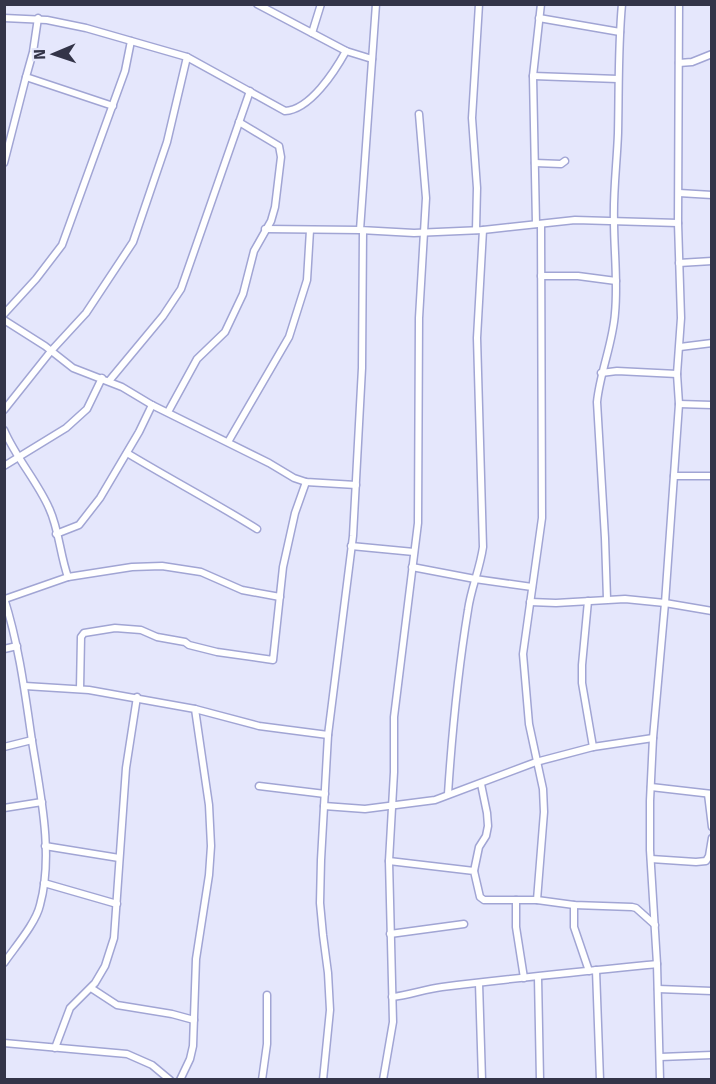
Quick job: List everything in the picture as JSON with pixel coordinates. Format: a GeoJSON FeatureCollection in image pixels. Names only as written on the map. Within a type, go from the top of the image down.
{"type":"FeatureCollection","features":[{"type":"Feature","properties":{"kind":"street"},"geometry":{"type":"LineString","coordinates":[[257,4],[346,51],[372,59]]}},
{"type":"Feature","properties":{"kind":"street"},"geometry":{"type":"LineString","coordinates":[[312,33],[321,4]]}},
{"type":"Feature","properties":{"kind":"street"},"geometry":{"type":"LineString","coordinates":[[323,1080],[330,1010],[320,903],[324,806],[328,735],[351,546],[356,485],[362,368],[362,231],[376,4]]}},
{"type":"Feature","properties":{"kind":"street"},"geometry":{"type":"LineString","coordinates":[[448,794],[467,612],[483,547],[477,338],[480,230],[472,118],[479,4]]}},
{"type":"Feature","properties":{"kind":"street"},"geometry":{"type":"LineString","coordinates":[[537,900],[544,812],[543,789],[536,762],[523,672],[523,654],[542,518],[541,276],[533,76],[541,4]]}},
{"type":"Feature","properties":{"kind":"street"},"geometry":{"type":"LineString","coordinates":[[607,599],[606,538],[597,402],[601,373],[615,315],[614,220],[622,4]]}},
{"type":"Feature","properties":{"kind":"street"},"geometry":{"type":"LineString","coordinates":[[660,1080],[651,859],[651,787],[679,404],[677,374],[680,347],[679,4]]}},
{"type":"Feature","properties":{"kind":"street"},"geometry":{"type":"LineString","coordinates":[[4,18],[38,18],[187,57],[280,109],[291,111],[330,80],[346,51]]}},
{"type":"Feature","properties":{"kind":"street"},"geometry":{"type":"LineString","coordinates":[[4,163],[33,52],[38,18]]}},
{"type":"Feature","properties":{"kind":"street"},"geometry":{"type":"LineString","coordinates":[[539,18],[620,32]]}},
{"type":"Feature","properties":{"kind":"street"},"geometry":{"type":"LineString","coordinates":[[4,314],[36,279],[62,245],[125,71],[131,41]]}},
{"type":"Feature","properties":{"kind":"street"},"geometry":{"type":"LineString","coordinates":[[679,63],[693,62],[711,54]]}},
{"type":"Feature","properties":{"kind":"street"},"geometry":{"type":"LineString","coordinates":[[4,410],[51,351],[86,313],[133,242],[167,142],[187,57]]}},
{"type":"Feature","properties":{"kind":"street"},"geometry":{"type":"LineString","coordinates":[[533,76],[618,79]]}},
{"type":"Feature","properties":{"kind":"street"},"geometry":{"type":"LineString","coordinates":[[26,77],[113,106]]}},
{"type":"Feature","properties":{"kind":"street"},"geometry":{"type":"LineString","coordinates":[[109,381],[163,316],[181,289],[250,91]]}},
{"type":"Feature","properties":{"kind":"street"},"geometry":{"type":"LineString","coordinates":[[383,1080],[393,1023],[389,861],[393,806],[394,717],[418,523],[419,318],[426,198],[419,114]]}},
{"type":"Feature","properties":{"kind":"street"},"geometry":{"type":"LineString","coordinates":[[168,412],[197,359],[225,332],[243,294],[254,251],[271,221],[275,207],[281,152],[277,144],[239,122]]}},
{"type":"Feature","properties":{"kind":"street"},"geometry":{"type":"LineString","coordinates":[[536,163],[561,164],[566,161]]}},
{"type":"Feature","properties":{"kind":"street"},"geometry":{"type":"LineString","coordinates":[[679,193],[711,195]]}},
{"type":"Feature","properties":{"kind":"street"},"geometry":{"type":"LineString","coordinates":[[265,229],[423,232],[480,230],[575,220],[678,223]]}},
{"type":"Feature","properties":{"kind":"street"},"geometry":{"type":"LineString","coordinates":[[228,442],[289,337],[307,280],[310,230]]}},
{"type":"Feature","properties":{"kind":"street"},"geometry":{"type":"LineString","coordinates":[[679,263],[711,261]]}},
{"type":"Feature","properties":{"kind":"street"},"geometry":{"type":"LineString","coordinates":[[541,276],[578,276],[616,281]]}},
{"type":"Feature","properties":{"kind":"street"},"geometry":{"type":"LineString","coordinates":[[4,320],[73,368],[109,381],[306,482],[356,485]]}},
{"type":"Feature","properties":{"kind":"street"},"geometry":{"type":"LineString","coordinates":[[680,347],[711,343]]}},
{"type":"Feature","properties":{"kind":"street"},"geometry":{"type":"LineString","coordinates":[[601,373],[617,371],[677,374]]}},
{"type":"Feature","properties":{"kind":"street"},"geometry":{"type":"LineString","coordinates":[[4,466],[66,428],[87,409],[102,378]]}},
{"type":"Feature","properties":{"kind":"street"},"geometry":{"type":"LineString","coordinates":[[679,404],[711,405]]}},
{"type":"Feature","properties":{"kind":"street"},"geometry":{"type":"LineString","coordinates":[[56,534],[74,528],[84,520],[127,453],[152,405]]}},
{"type":"Feature","properties":{"kind":"street"},"geometry":{"type":"LineString","coordinates":[[4,430],[48,505],[68,577]]}},
{"type":"Feature","properties":{"kind":"street"},"geometry":{"type":"LineString","coordinates":[[127,453],[257,529]]}},
{"type":"Feature","properties":{"kind":"street"},"geometry":{"type":"LineString","coordinates":[[674,476],[711,476]]}},
{"type":"Feature","properties":{"kind":"street"},"geometry":{"type":"LineString","coordinates":[[80,689],[81,637],[84,633],[115,628],[141,630],[157,637],[185,642],[217,652],[273,660],[284,567],[295,513],[306,482]]}},
{"type":"Feature","properties":{"kind":"street"},"geometry":{"type":"LineString","coordinates":[[351,546],[414,552]]}},
{"type":"Feature","properties":{"kind":"street"},"geometry":{"type":"LineString","coordinates":[[4,963],[39,909],[45,883],[42,802],[25,686],[5,598],[68,577],[132,567],[162,566],[201,572],[242,590],[280,597]]}},
{"type":"Feature","properties":{"kind":"street"},"geometry":{"type":"LineString","coordinates":[[412,567],[532,587]]}},
{"type":"Feature","properties":{"kind":"street"},"geometry":{"type":"LineString","coordinates":[[530,602],[607,599],[665,603],[711,611]]}},
{"type":"Feature","properties":{"kind":"street"},"geometry":{"type":"LineString","coordinates":[[588,601],[582,683],[592,747]]}},
{"type":"Feature","properties":{"kind":"street"},"geometry":{"type":"LineString","coordinates":[[4,649],[17,646]]}},
{"type":"Feature","properties":{"kind":"street"},"geometry":{"type":"LineString","coordinates":[[25,686],[80,689],[138,698],[195,709],[259,726],[328,735]]}},
{"type":"Feature","properties":{"kind":"street"},"geometry":{"type":"LineString","coordinates":[[55,1048],[70,1008],[91,988],[105,966],[114,938],[126,768],[138,698]]}},
{"type":"Feature","properties":{"kind":"street"},"geometry":{"type":"LineString","coordinates":[[180,1080],[190,1059],[193,1046],[196,959],[209,875],[211,846],[209,805],[195,709]]}},
{"type":"Feature","properties":{"kind":"street"},"geometry":{"type":"LineString","coordinates":[[324,806],[364,809],[435,800],[536,762],[592,747],[653,738]]}},
{"type":"Feature","properties":{"kind":"street"},"geometry":{"type":"LineString","coordinates":[[4,747],[32,740]]}},
{"type":"Feature","properties":{"kind":"street"},"geometry":{"type":"LineString","coordinates":[[481,784],[488,826],[486,836],[479,847],[474,872],[481,898],[632,907],[655,925]]}},
{"type":"Feature","properties":{"kind":"street"},"geometry":{"type":"LineString","coordinates":[[259,786],[325,794]]}},
{"type":"Feature","properties":{"kind":"street"},"geometry":{"type":"LineString","coordinates":[[651,787],[710,794],[711,827]]}},
{"type":"Feature","properties":{"kind":"street"},"geometry":{"type":"LineString","coordinates":[[4,808],[42,802]]}},
{"type":"Feature","properties":{"kind":"street"},"geometry":{"type":"LineString","coordinates":[[651,859],[706,861],[709,856],[711,838]]}},
{"type":"Feature","properties":{"kind":"street"},"geometry":{"type":"LineString","coordinates":[[45,846],[119,858]]}},
{"type":"Feature","properties":{"kind":"street"},"geometry":{"type":"LineString","coordinates":[[389,861],[474,872]]}},
{"type":"Feature","properties":{"kind":"street"},"geometry":{"type":"LineString","coordinates":[[45,883],[117,904]]}},
{"type":"Feature","properties":{"kind":"street"},"geometry":{"type":"LineString","coordinates":[[516,900],[516,927],[524,978]]}},
{"type":"Feature","properties":{"kind":"street"},"geometry":{"type":"LineString","coordinates":[[574,905],[574,927],[593,970],[600,1080]]}},
{"type":"Feature","properties":{"kind":"street"},"geometry":{"type":"LineString","coordinates":[[390,934],[464,924]]}},
{"type":"Feature","properties":{"kind":"street"},"geometry":{"type":"LineString","coordinates":[[392,997],[410,995],[426,989],[657,964]]}},
{"type":"Feature","properties":{"kind":"street"},"geometry":{"type":"LineString","coordinates":[[538,977],[540,1080]]}},
{"type":"Feature","properties":{"kind":"street"},"geometry":{"type":"LineString","coordinates":[[479,983],[482,1080]]}},
{"type":"Feature","properties":{"kind":"street"},"geometry":{"type":"LineString","coordinates":[[91,988],[117,1005],[194,1020]]}},
{"type":"Feature","properties":{"kind":"street"},"geometry":{"type":"LineString","coordinates":[[658,989],[711,991]]}},
{"type":"Feature","properties":{"kind":"street"},"geometry":{"type":"LineString","coordinates":[[262,1080],[267,1044],[267,995]]}},
{"type":"Feature","properties":{"kind":"street"},"geometry":{"type":"LineString","coordinates":[[4,1043],[127,1054],[152,1065],[170,1080]]}},
{"type":"Feature","properties":{"kind":"street"},"geometry":{"type":"LineString","coordinates":[[660,1056],[711,1055]]}}]}
